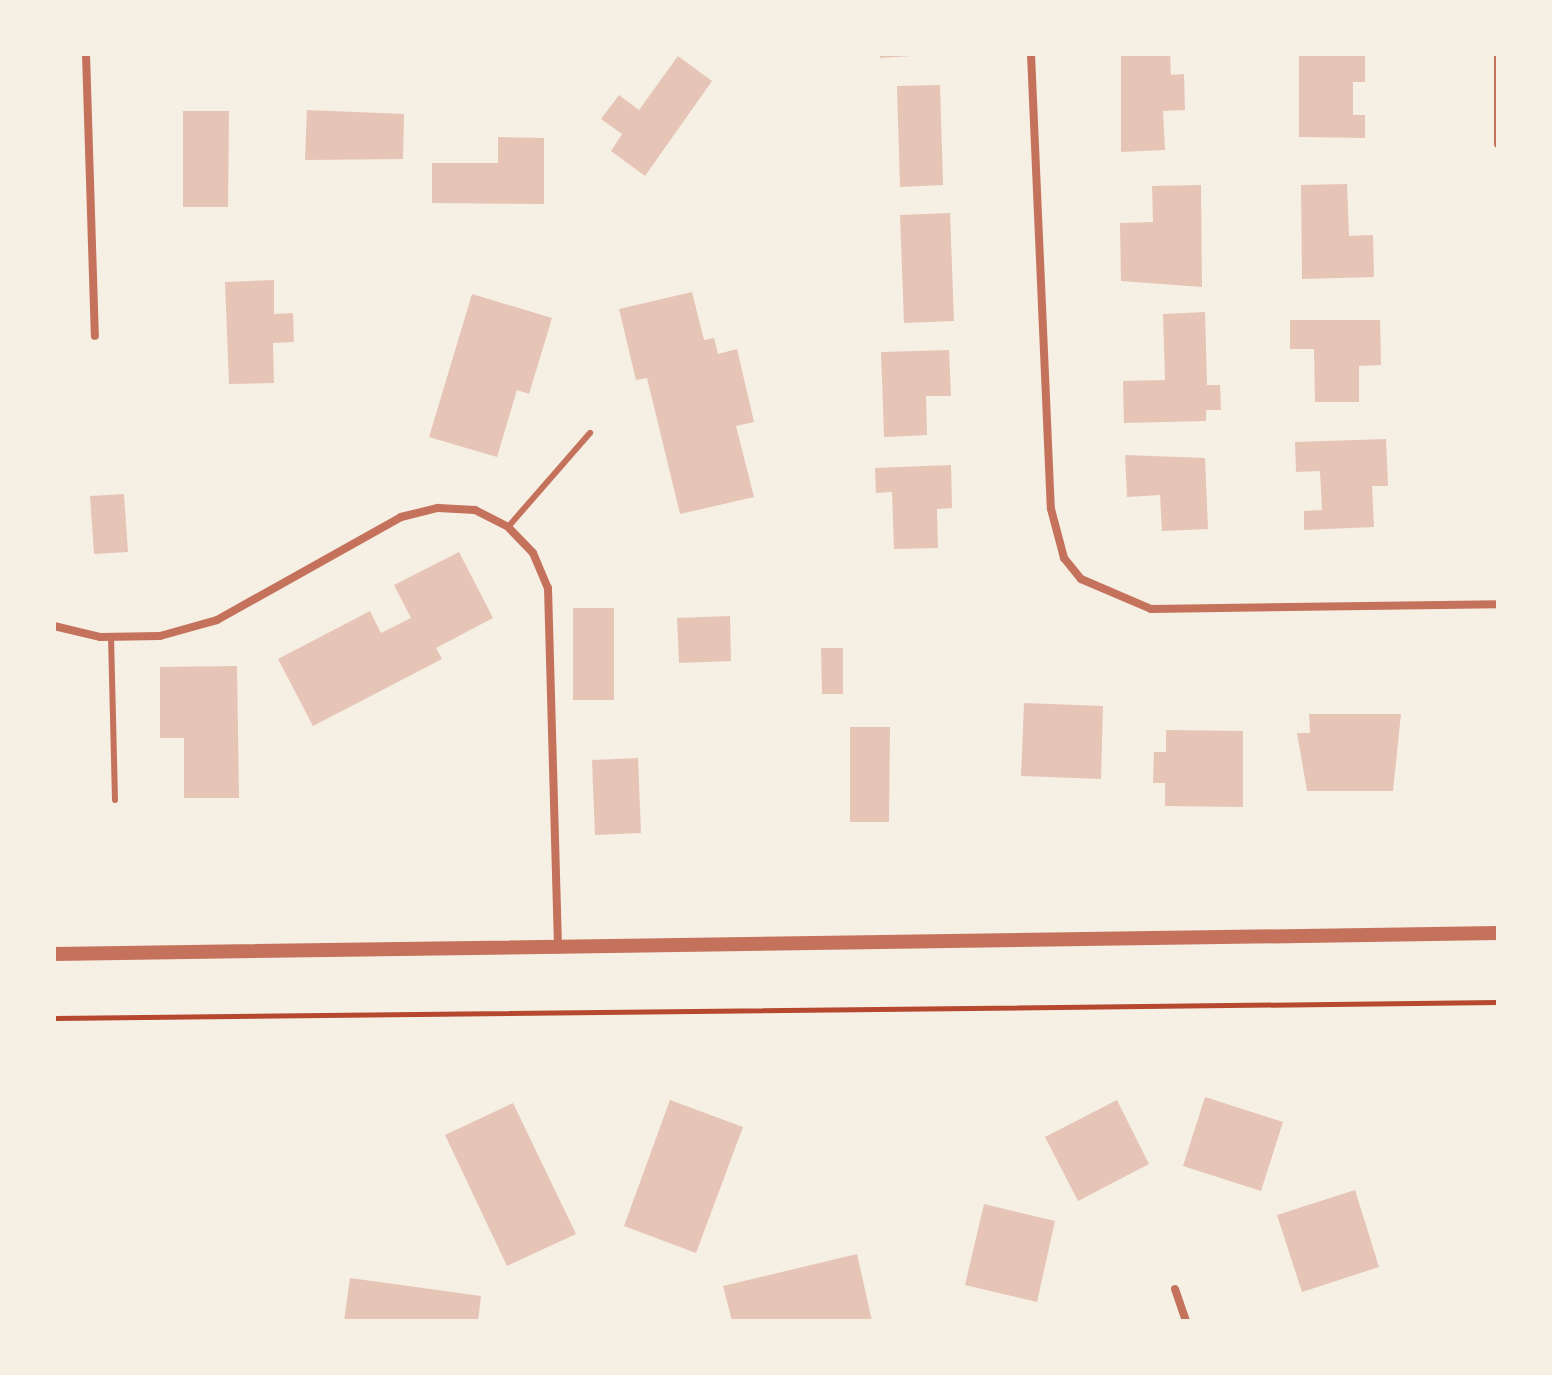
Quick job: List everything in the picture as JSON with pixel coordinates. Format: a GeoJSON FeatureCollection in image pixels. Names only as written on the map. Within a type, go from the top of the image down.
{"type":"FeatureCollection","features":[{"type":"Feature","properties":{"kind":"street"},"geometry":{"type":"LineString","coordinates":[[86,54],[95,336]]}},
{"type":"Feature","properties":{"kind":"street"},"geometry":{"type":"LineString","coordinates":[[1031,54],[1051,509],[1064,558],[1081,579],[1151,609],[1498,604]]}},
{"type":"Feature","properties":{"kind":"street"},"geometry":{"type":"LineString","coordinates":[[1498,56],[1498,144]]}},
{"type":"Feature","properties":{"kind":"street"},"geometry":{"type":"LineString","coordinates":[[54,626],[111,636],[160,636],[217,620],[401,517],[438,508],[475,510],[508,527],[533,553],[548,588],[558,950]]}},
{"type":"Feature","properties":{"kind":"street"},"geometry":{"type":"LineString","coordinates":[[54,954],[558,950],[1498,933]]}},
{"type":"Feature","properties":{"kind":"street"},"geometry":{"type":"LineString","coordinates":[[1175,1289],[1186,1321]]}},
{"type":"Feature","properties":{"kind":"lane"},"geometry":{"type":"LineString","coordinates":[[508,527],[590,433]]}},
{"type":"Feature","properties":{"kind":"lane"},"geometry":{"type":"LineString","coordinates":[[111,636],[115,800]]}},
{"type":"Feature","properties":{"kind":"path"},"geometry":{"type":"LineString","coordinates":[[54,1018],[1498,1002]]}},
{"type":"Feature","properties":{"kind":"building"},"geometry":{"type":"Polygon","coordinates":[[[880,54],[912,54],[912,56],[880,58],[880,54]]]}},
{"type":"Feature","properties":{"kind":"building"},"geometry":{"type":"Polygon","coordinates":[[[1121,54],[1170,54],[1171,75],[1184,74],[1185,110],[1163,111],[1165,150],[1121,152],[1121,54]]]}},
{"type":"Feature","properties":{"kind":"building"},"geometry":{"type":"Polygon","coordinates":[[[1299,54],[1365,54],[1365,82],[1353,82],[1353,115],[1365,115],[1365,138],[1299,137],[1299,54]]]}},
{"type":"Feature","properties":{"kind":"building"},"geometry":{"type":"Polygon","coordinates":[[[678,56],[712,81],[645,176],[611,151],[622,134],[601,119],[619,95],[639,110],[678,56]]]}},
{"type":"Feature","properties":{"kind":"building"},"geometry":{"type":"Polygon","coordinates":[[[940,85],[943,185],[900,187],[897,86],[940,85]]]}},
{"type":"Feature","properties":{"kind":"building"},"geometry":{"type":"Polygon","coordinates":[[[307,110],[404,114],[403,159],[305,160],[307,110]]]}},
{"type":"Feature","properties":{"kind":"building"},"geometry":{"type":"Polygon","coordinates":[[[183,111],[229,111],[228,207],[183,207],[183,111]]]}},
{"type":"Feature","properties":{"kind":"building"},"geometry":{"type":"Polygon","coordinates":[[[498,137],[544,138],[544,204],[432,203],[432,163],[498,163],[498,137]]]}},
{"type":"Feature","properties":{"kind":"building"},"geometry":{"type":"Polygon","coordinates":[[[1347,184],[1349,236],[1373,235],[1374,277],[1302,279],[1301,185],[1347,184]]]}},
{"type":"Feature","properties":{"kind":"building"},"geometry":{"type":"Polygon","coordinates":[[[1201,185],[1202,287],[1121,281],[1120,223],[1153,222],[1152,186],[1201,185]]]}},
{"type":"Feature","properties":{"kind":"building"},"geometry":{"type":"Polygon","coordinates":[[[950,213],[954,321],[904,323],[900,215],[950,213]]]}},
{"type":"Feature","properties":{"kind":"building"},"geometry":{"type":"Polygon","coordinates":[[[274,280],[274,314],[293,313],[294,342],[273,343],[274,383],[229,384],[225,282],[274,280]]]}},
{"type":"Feature","properties":{"kind":"building"},"geometry":{"type":"Polygon","coordinates":[[[692,292],[704,340],[714,338],[718,354],[737,349],[754,422],[736,426],[754,497],[680,514],[647,378],[636,380],[619,309],[692,292]]]}},
{"type":"Feature","properties":{"kind":"building"},"geometry":{"type":"Polygon","coordinates":[[[472,294],[552,318],[529,394],[517,390],[497,457],[429,437],[472,294]]]}},
{"type":"Feature","properties":{"kind":"building"},"geometry":{"type":"Polygon","coordinates":[[[1205,312],[1207,385],[1220,385],[1221,410],[1206,410],[1206,421],[1124,423],[1123,381],[1165,380],[1163,314],[1205,312]]]}},
{"type":"Feature","properties":{"kind":"building"},"geometry":{"type":"Polygon","coordinates":[[[1290,320],[1380,320],[1381,365],[1359,366],[1359,402],[1315,402],[1314,349],[1290,349],[1290,320]]]}},
{"type":"Feature","properties":{"kind":"building"},"geometry":{"type":"Polygon","coordinates":[[[949,350],[951,396],[926,396],[927,435],[884,437],[881,352],[949,350]]]}},
{"type":"Feature","properties":{"kind":"building"},"geometry":{"type":"Polygon","coordinates":[[[1386,439],[1388,486],[1372,486],[1374,527],[1304,530],[1304,511],[1322,510],[1320,471],[1296,472],[1295,442],[1386,439]]]}},
{"type":"Feature","properties":{"kind":"building"},"geometry":{"type":"Polygon","coordinates":[[[1125,455],[1205,458],[1208,529],[1162,531],[1160,495],[1127,497],[1125,455]]]}},
{"type":"Feature","properties":{"kind":"building"},"geometry":{"type":"Polygon","coordinates":[[[951,465],[952,508],[937,509],[938,548],[894,549],[892,492],[876,493],[875,468],[951,465]]]}},
{"type":"Feature","properties":{"kind":"building"},"geometry":{"type":"Polygon","coordinates":[[[124,494],[128,552],[94,554],[90,496],[124,494]]]}},
{"type":"Feature","properties":{"kind":"building"},"geometry":{"type":"Polygon","coordinates":[[[459,552],[493,618],[436,648],[442,659],[313,726],[278,659],[370,611],[381,633],[411,618],[394,585],[459,552]]]}},
{"type":"Feature","properties":{"kind":"building"},"geometry":{"type":"Polygon","coordinates":[[[573,608],[614,608],[614,700],[573,700],[573,608]]]}},
{"type":"Feature","properties":{"kind":"building"},"geometry":{"type":"Polygon","coordinates":[[[730,616],[731,661],[679,663],[677,618],[730,616]]]}},
{"type":"Feature","properties":{"kind":"building"},"geometry":{"type":"Polygon","coordinates":[[[821,648],[843,648],[843,694],[822,694],[821,648]]]}},
{"type":"Feature","properties":{"kind":"building"},"geometry":{"type":"Polygon","coordinates":[[[237,666],[239,798],[184,798],[184,738],[160,738],[160,667],[237,666]]]}},
{"type":"Feature","properties":{"kind":"building"},"geometry":{"type":"Polygon","coordinates":[[[1024,703],[1103,706],[1101,779],[1021,776],[1024,703]]]}},
{"type":"Feature","properties":{"kind":"building"},"geometry":{"type":"Polygon","coordinates":[[[1309,714],[1401,714],[1393,791],[1307,791],[1297,733],[1310,733],[1309,714]]]}},
{"type":"Feature","properties":{"kind":"building"},"geometry":{"type":"Polygon","coordinates":[[[850,727],[890,727],[889,822],[850,822],[850,727]]]}},
{"type":"Feature","properties":{"kind":"building"},"geometry":{"type":"Polygon","coordinates":[[[1166,730],[1243,731],[1243,807],[1165,806],[1165,783],[1153,783],[1154,752],[1166,752],[1166,730]]]}},
{"type":"Feature","properties":{"kind":"building"},"geometry":{"type":"Polygon","coordinates":[[[638,758],[641,833],[595,835],[592,760],[638,758]]]}},
{"type":"Feature","properties":{"kind":"building"},"geometry":{"type":"Polygon","coordinates":[[[1205,1097],[1283,1122],[1261,1191],[1183,1166],[1205,1097]]]}},
{"type":"Feature","properties":{"kind":"building"},"geometry":{"type":"Polygon","coordinates":[[[670,1100],[743,1127],[696,1253],[624,1226],[670,1100]]]}},
{"type":"Feature","properties":{"kind":"building"},"geometry":{"type":"Polygon","coordinates":[[[1117,1100],[1149,1164],[1078,1201],[1045,1137],[1117,1100]]]}},
{"type":"Feature","properties":{"kind":"building"},"geometry":{"type":"Polygon","coordinates":[[[513,1103],[576,1234],[507,1266],[445,1135],[513,1103]]]}},
{"type":"Feature","properties":{"kind":"building"},"geometry":{"type":"Polygon","coordinates":[[[1355,1190],[1379,1267],[1302,1292],[1277,1215],[1355,1190]]]}},
{"type":"Feature","properties":{"kind":"building"},"geometry":{"type":"Polygon","coordinates":[[[984,1204],[1055,1221],[1037,1302],[965,1285],[984,1204]]]}},
{"type":"Feature","properties":{"kind":"building"},"geometry":{"type":"Polygon","coordinates":[[[857,1254],[872,1321],[732,1321],[723,1286],[857,1254]]]}},
{"type":"Feature","properties":{"kind":"building"},"geometry":{"type":"Polygon","coordinates":[[[350,1278],[481,1296],[478,1321],[344,1321],[350,1278]]]}}]}
